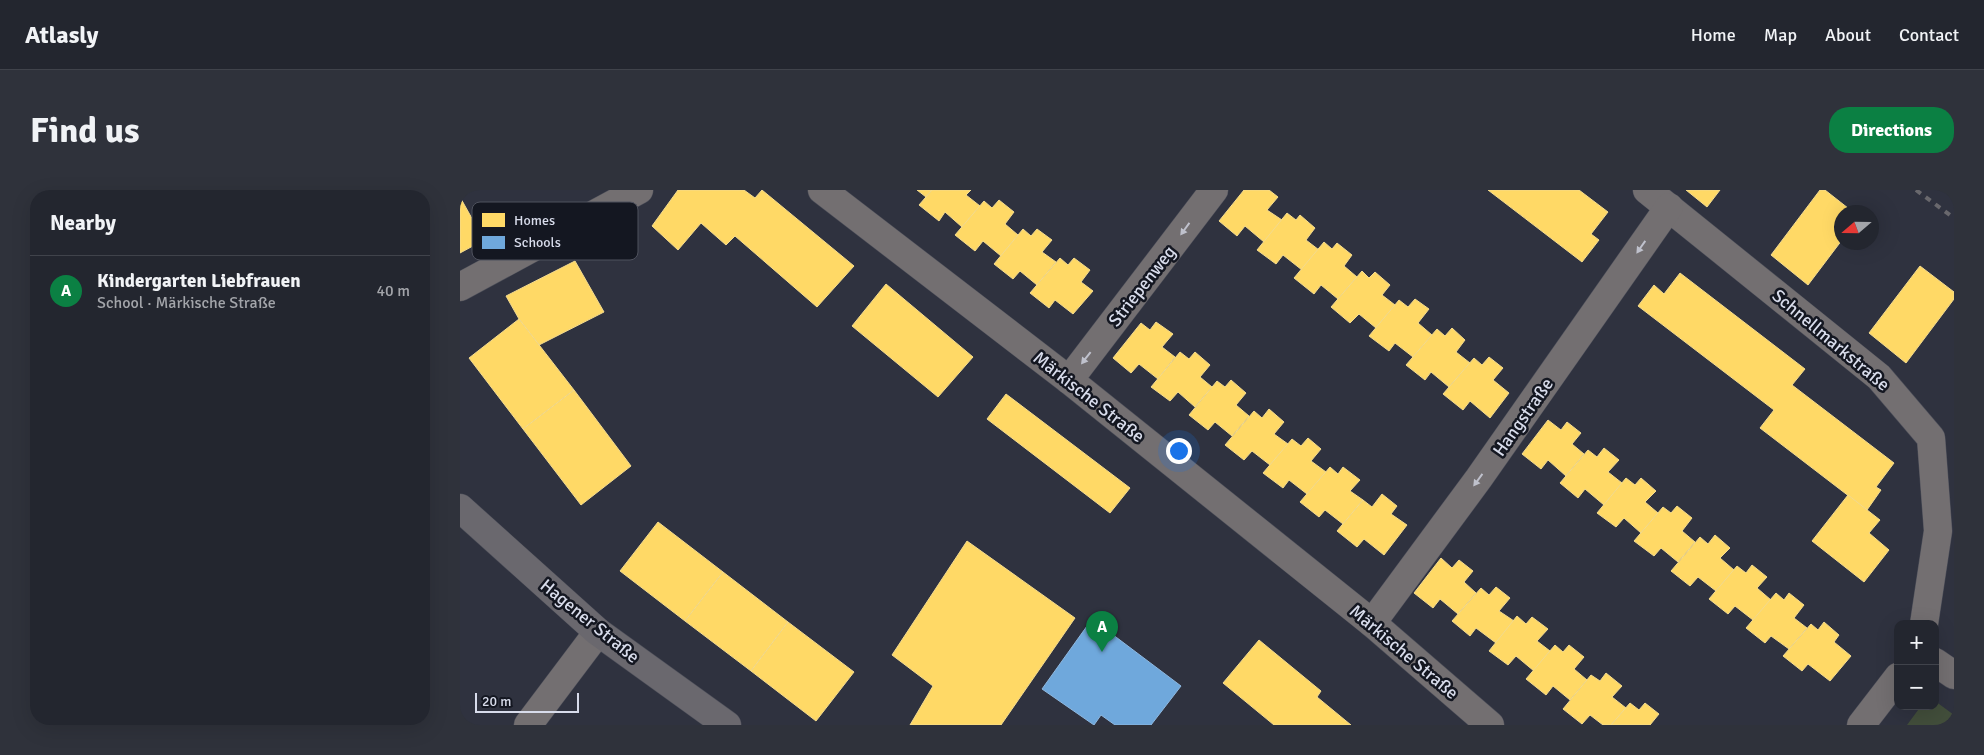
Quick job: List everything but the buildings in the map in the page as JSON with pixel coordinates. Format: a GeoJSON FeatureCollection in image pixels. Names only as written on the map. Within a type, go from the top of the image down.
{"type":"FeatureCollection","features":[{"type":"Feature","properties":{"kind":"main road","name":"Hagener Straße"},"geometry":{"type":"LineString","coordinates":[[460,508],[598,632],[727,725]]}},
{"type":"Feature","properties":{"kind":"street"},"geometry":{"type":"LineString","coordinates":[[617,202],[639,190]]}},
{"type":"Feature","properties":{"kind":"street","name":"Märkische Straße"},"geometry":{"type":"LineString","coordinates":[[822,190],[1069,380],[1372,623],[1490,725]]}},
{"type":"Feature","properties":{"kind":"street","name":"Striepenweg"},"geometry":{"type":"LineString","coordinates":[[1069,380],[1214,190]]}},
{"type":"Feature","properties":{"kind":"street","name":"Schnellmarkstraße"},"geometry":{"type":"LineString","coordinates":[[1647,190],[1879,377],[1931,438],[1938,531],[1925,620]]}},
{"type":"Feature","properties":{"kind":"street","name":"Hangstraße"},"geometry":{"type":"LineString","coordinates":[[1372,623],[1479,478],[1669,207]]}},
{"type":"Feature","properties":{"kind":"street"},"geometry":{"type":"LineString","coordinates":[[460,287],[510,260]]}},
{"type":"Feature","properties":{"kind":"street"},"geometry":{"type":"LineString","coordinates":[[528,725],[598,632]]}},
{"type":"Feature","properties":{"kind":"street"},"geometry":{"type":"LineString","coordinates":[[1939,665],[1954,675]]}},
{"type":"Feature","properties":{"kind":"street"},"geometry":{"type":"LineString","coordinates":[[1861,725],[1894,682]]}},
{"type":"Feature","properties":{"kind":"green space"},"geometry":{"type":"Polygon","coordinates":[[[1939,704],[1954,715],[1954,725],[1907,725],[1918,710],[1939,710],[1939,704]]]}},
{"type":"Feature","properties":{"kind":"railway"},"geometry":{"type":"LineString","coordinates":[[1916,190],[1954,218]]}},
{"type":"Feature","properties":{"kind":"place","name":"Kindergarten Liebfrauen"},"geometry":{"type":"Point","coordinates":[1102,652]}}]}
